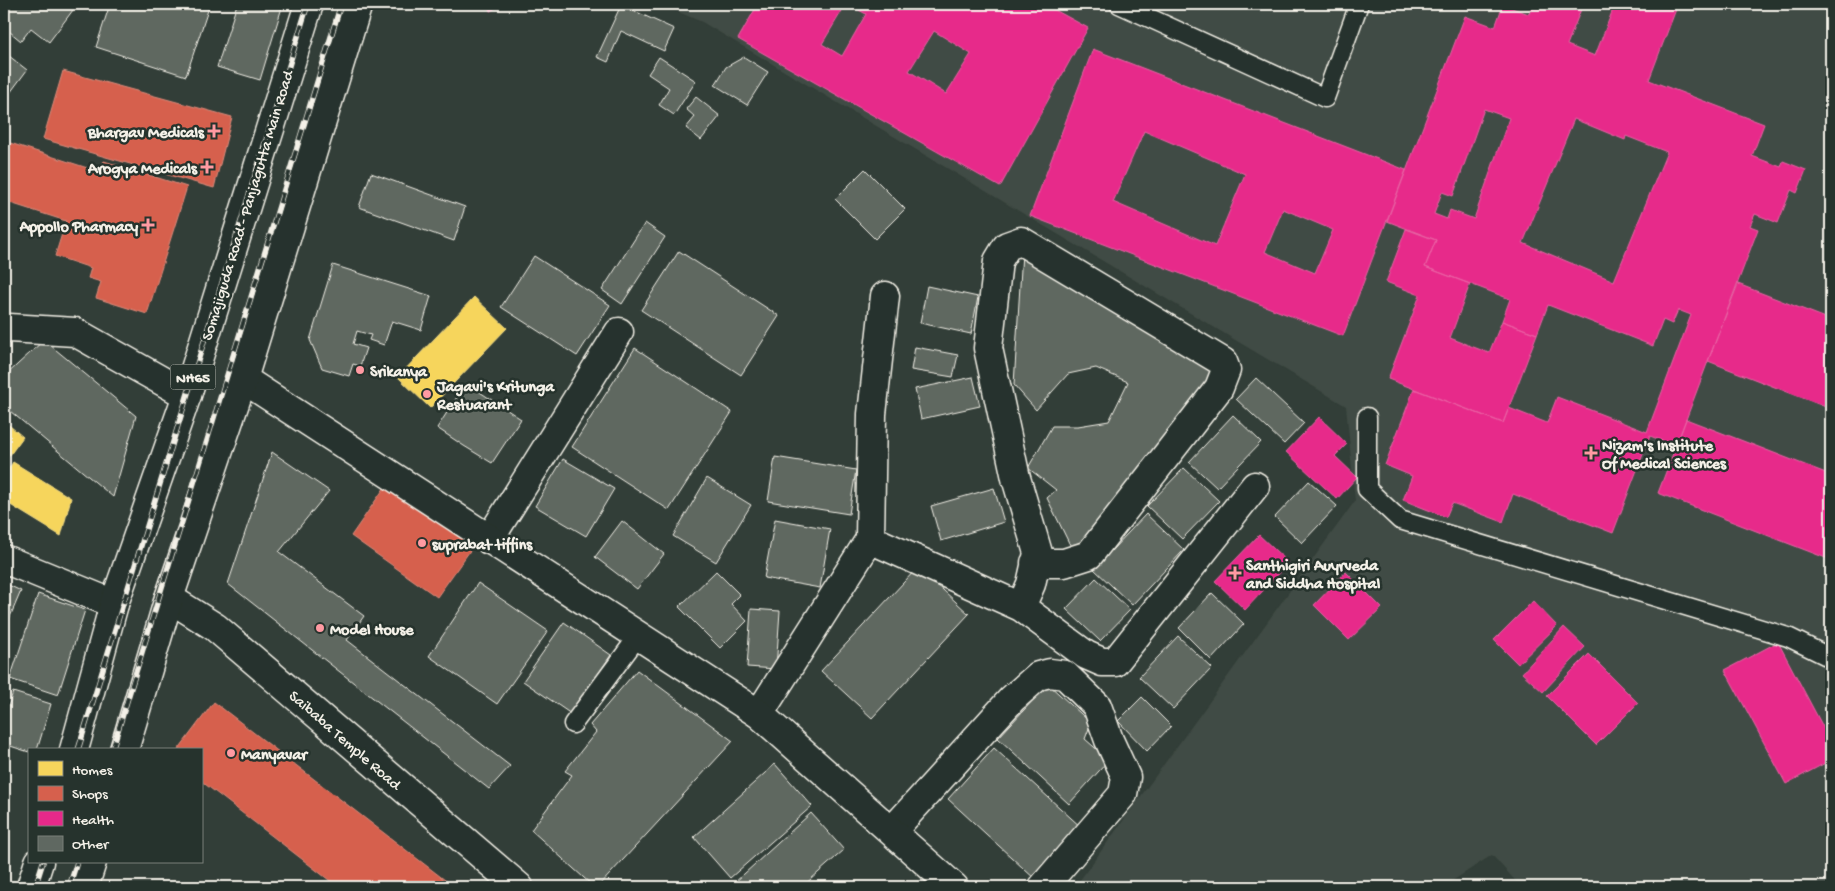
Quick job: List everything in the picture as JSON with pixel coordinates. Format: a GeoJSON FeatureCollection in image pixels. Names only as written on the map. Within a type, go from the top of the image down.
{"type":"FeatureCollection","features":[{"type":"Feature","properties":{"kind":"main road","name":"Somajiguda Road - Panjagutta Main Road"},"geometry":{"type":"LineString","coordinates":[[75,748],[114,604],[187,395],[309,4]]}},
{"type":"Feature","properties":{"kind":"main road","name":"NH65"},"geometry":{"type":"LineString","coordinates":[[125,748],[169,598],[243,379],[358,4]]}},
{"type":"Feature","properties":{"kind":"main road"},"geometry":{"type":"LineString","coordinates":[[1021,607],[1032,584],[1035,563],[1038,553],[1016,478],[988,348],[998,260],[1007,246],[1021,241],[1223,362],[1226,370],[1219,388],[1089,556],[1064,563],[1035,563]]}},
{"type":"Feature","properties":{"kind":"main road"},"geometry":{"type":"LineString","coordinates":[[759,714],[870,539],[872,414],[885,296]]}},
{"type":"Feature","properties":{"kind":"main road"},"geometry":{"type":"LineString","coordinates":[[9,328],[75,332],[187,395]]}},
{"type":"Feature","properties":{"kind":"main road"},"geometry":{"type":"LineString","coordinates":[[489,540],[619,332]]}},
{"type":"Feature","properties":{"kind":"main road"},"geometry":{"type":"LineString","coordinates":[[243,379],[759,714],[954,887]]}},
{"type":"Feature","properties":{"kind":"main road"},"geometry":{"type":"LineString","coordinates":[[870,539],[1021,607],[1086,655],[1102,662],[1115,662],[1255,486]]}},
{"type":"Feature","properties":{"kind":"main road"},"geometry":{"type":"LineString","coordinates":[[4,559],[114,604]]}},
{"type":"Feature","properties":{"kind":"main road","name":"Saibaba Temple Road"},"geometry":{"type":"LineString","coordinates":[[169,598],[215,627],[519,887]]}},
{"type":"Feature","properties":{"kind":"main road"},"geometry":{"type":"LineString","coordinates":[[892,831],[1012,700],[1038,676],[1050,673],[1065,675],[1097,706],[1109,740],[1126,777],[1122,794],[1043,887]]}},
{"type":"Feature","properties":{"kind":"main road"},"geometry":{"type":"LineString","coordinates":[[31,887],[38,864]]}},
{"type":"Feature","properties":{"kind":"main road"},"geometry":{"type":"LineString","coordinates":[[84,887],[91,864]]}},
{"type":"Feature","properties":{"kind":"lane"},"geometry":{"type":"LineString","coordinates":[[1119,4],[1325,98],[1359,4]]}},
{"type":"Feature","properties":{"kind":"lane"},"geometry":{"type":"LineString","coordinates":[[1367,417],[1367,489],[1400,520],[1788,638],[1831,658]]}},
{"type":"Feature","properties":{"kind":"lane"},"geometry":{"type":"LineString","coordinates":[[573,724],[639,635]]}},
{"type":"Feature","properties":{"kind":"shaded area","name":"Nizam's Institute Of Medical Sciences"},"geometry":{"type":"Polygon","coordinates":[[[660,4],[1831,4],[1831,887],[1521,887],[1492,855],[1443,887],[1075,887],[1355,501],[1346,406],[702,22],[660,4]]]}},
{"type":"Feature","properties":{"kind":"building: Homes"},"geometry":{"type":"Polygon","coordinates":[[[474,297],[507,328],[430,408],[398,377],[474,297]]]}},
{"type":"Feature","properties":{"kind":"building: Homes"},"geometry":{"type":"Polygon","coordinates":[[[4,421],[23,437],[4,463],[4,421]]]}},
{"type":"Feature","properties":{"kind":"building: Homes"},"geometry":{"type":"Polygon","coordinates":[[[13,462],[71,498],[61,536],[4,501],[4,476],[13,462]]]}},
{"type":"Feature","properties":{"kind":"building: Shops"},"geometry":{"type":"Polygon","coordinates":[[[63,71],[232,117],[214,188],[43,139],[63,71]]]}},
{"type":"Feature","properties":{"kind":"building: Shops"},"geometry":{"type":"Polygon","coordinates":[[[4,141],[100,172],[104,161],[187,187],[147,314],[96,298],[101,282],[88,278],[91,268],[55,256],[66,221],[4,201],[7,180],[4,179],[4,141]]]}},
{"type":"Feature","properties":{"kind":"building: Shops"},"geometry":{"type":"Polygon","coordinates":[[[387,484],[474,545],[437,597],[351,536],[387,484]]]}},
{"type":"Feature","properties":{"kind":"building: Shops"},"geometry":{"type":"Polygon","coordinates":[[[214,702],[454,887],[338,887],[202,782],[202,748],[180,748],[214,702]]]}},
{"type":"Feature","properties":{"kind":"building: Health"},"geometry":{"type":"Polygon","coordinates":[[[487,4],[504,4],[490,11],[487,4]]]}},
{"type":"Feature","properties":{"kind":"building: Health"},"geometry":{"type":"Polygon","coordinates":[[[758,4],[846,4],[822,44],[842,56],[866,14],[848,4],[1044,4],[1088,28],[1000,187],[738,39],[758,4]],[[934,31],[909,71],[946,94],[971,54],[934,31]]]}},
{"type":"Feature","properties":{"kind":"building: Health"},"geometry":{"type":"Polygon","coordinates":[[[1533,4],[1583,4],[1567,45],[1595,56],[1615,4],[1678,4],[1649,80],[1764,124],[1752,156],[1781,167],[1783,161],[1806,170],[1797,193],[1791,190],[1778,223],[1755,214],[1750,226],[1758,229],[1676,446],[1650,436],[1613,533],[1513,494],[1503,522],[1452,503],[1446,517],[1403,500],[1412,476],[1385,465],[1414,389],[1503,423],[1509,408],[1547,423],[1557,397],[1647,432],[1691,315],[1678,310],[1672,324],[1663,320],[1653,346],[1548,305],[1537,334],[1502,321],[1510,299],[1425,267],[1436,240],[1387,221],[1465,16],[1495,27],[1503,5],[1529,14],[1533,4]],[[1484,109],[1453,196],[1442,192],[1434,214],[1447,219],[1450,210],[1474,219],[1509,118],[1484,109]],[[1574,119],[1523,243],[1614,281],[1667,152],[1626,136],[1625,140],[1574,119]]]}},
{"type":"Feature","properties":{"kind":"building: Health"},"geometry":{"type":"Polygon","coordinates":[[[1093,49],[1406,170],[1343,336],[1030,216],[1093,49]],[[1144,131],[1113,202],[1215,246],[1245,174],[1144,131]],[[1283,209],[1265,252],[1315,273],[1333,230],[1283,209]]]}},
{"type":"Feature","properties":{"kind":"building: Health"},"geometry":{"type":"Polygon","coordinates":[[[1406,229],[1436,240],[1425,267],[1470,284],[1450,338],[1489,353],[1502,321],[1537,334],[1503,423],[1388,379],[1420,295],[1386,282],[1406,229]]]}},
{"type":"Feature","properties":{"kind":"building: Health"},"geometry":{"type":"Polygon","coordinates":[[[1738,284],[1831,320],[1831,409],[1708,361],[1738,284]]]}},
{"type":"Feature","properties":{"kind":"building: Health"},"geometry":{"type":"Polygon","coordinates":[[[1319,417],[1347,444],[1335,456],[1357,477],[1337,499],[1286,452],[1319,417]]]}},
{"type":"Feature","properties":{"kind":"building: Health"},"geometry":{"type":"Polygon","coordinates":[[[1686,419],[1831,475],[1831,560],[1658,493],[1686,419]]]}},
{"type":"Feature","properties":{"kind":"building: Health"},"geometry":{"type":"Polygon","coordinates":[[[1259,535],[1289,563],[1245,610],[1215,581],[1259,535]]]}},
{"type":"Feature","properties":{"kind":"building: Health"},"geometry":{"type":"Polygon","coordinates":[[[1346,572],[1382,608],[1349,640],[1314,605],[1346,572]]]}},
{"type":"Feature","properties":{"kind":"building: Health"},"geometry":{"type":"Polygon","coordinates":[[[1533,601],[1557,626],[1518,664],[1494,640],[1533,601]]]}},
{"type":"Feature","properties":{"kind":"building: Health"},"geometry":{"type":"Polygon","coordinates":[[[1564,627],[1585,647],[1543,692],[1522,673],[1564,627]]]}},
{"type":"Feature","properties":{"kind":"building: Health"},"geometry":{"type":"Polygon","coordinates":[[[1778,642],[1831,742],[1831,760],[1786,784],[1725,670],[1778,642]]]}},
{"type":"Feature","properties":{"kind":"building: Health"},"geometry":{"type":"Polygon","coordinates":[[[1589,654],[1638,703],[1596,745],[1547,696],[1589,654]]]}},
{"type":"Feature","properties":{"kind":"building: Other"},"geometry":{"type":"Polygon","coordinates":[[[4,4],[65,4],[73,10],[49,42],[31,28],[21,41],[4,27],[4,4]]]}},
{"type":"Feature","properties":{"kind":"building: Other"},"geometry":{"type":"Polygon","coordinates":[[[110,4],[210,4],[186,76],[96,47],[110,4]]]}},
{"type":"Feature","properties":{"kind":"building: Other"},"geometry":{"type":"Polygon","coordinates":[[[237,4],[283,4],[260,80],[217,67],[237,4]]]}},
{"type":"Feature","properties":{"kind":"building: Other"},"geometry":{"type":"Polygon","coordinates":[[[621,5],[674,29],[664,51],[621,31],[608,62],[597,57],[621,5]]]}},
{"type":"Feature","properties":{"kind":"building: Other"},"geometry":{"type":"Polygon","coordinates":[[[4,52],[27,70],[7,97],[4,95],[4,52]]]}},
{"type":"Feature","properties":{"kind":"building: Other"},"geometry":{"type":"Polygon","coordinates":[[[659,57],[696,81],[674,115],[659,105],[669,88],[648,74],[659,57]]]}},
{"type":"Feature","properties":{"kind":"building: Other"},"geometry":{"type":"Polygon","coordinates":[[[744,57],[768,72],[747,105],[715,85],[726,67],[744,57]]]}},
{"type":"Feature","properties":{"kind":"building: Other"},"geometry":{"type":"Polygon","coordinates":[[[696,97],[720,116],[701,140],[686,128],[695,117],[686,109],[696,97]]]}},
{"type":"Feature","properties":{"kind":"building: Other"},"geometry":{"type":"Polygon","coordinates":[[[865,169],[905,209],[875,239],[835,199],[865,169]]]}},
{"type":"Feature","properties":{"kind":"building: Other"},"geometry":{"type":"Polygon","coordinates":[[[371,173],[465,207],[454,241],[359,207],[371,173]]]}},
{"type":"Feature","properties":{"kind":"building: Other"},"geometry":{"type":"Polygon","coordinates":[[[645,223],[665,237],[622,304],[602,290],[645,223]]]}},
{"type":"Feature","properties":{"kind":"building: Other"},"geometry":{"type":"Polygon","coordinates":[[[679,251],[779,316],[741,375],[641,310],[679,251]]]}},
{"type":"Feature","properties":{"kind":"building: Other"},"geometry":{"type":"Polygon","coordinates":[[[1022,252],[1215,370],[1100,531],[1071,547],[1047,498],[1056,490],[1028,468],[1052,426],[1078,426],[1109,421],[1128,382],[1096,368],[1068,374],[1036,410],[1014,385],[1022,252]]]}},
{"type":"Feature","properties":{"kind":"building: Other"},"geometry":{"type":"Polygon","coordinates":[[[534,256],[610,305],[577,356],[501,307],[534,256]]]}},
{"type":"Feature","properties":{"kind":"building: Other"},"geometry":{"type":"Polygon","coordinates":[[[333,265],[431,296],[421,330],[392,321],[384,345],[369,340],[371,335],[357,331],[353,344],[366,348],[360,366],[353,364],[349,376],[322,368],[310,340],[333,265]]]}},
{"type":"Feature","properties":{"kind":"building: Other"},"geometry":{"type":"Polygon","coordinates":[[[927,286],[978,297],[971,334],[920,323],[927,286]]]}},
{"type":"Feature","properties":{"kind":"building: Other"},"geometry":{"type":"Polygon","coordinates":[[[44,340],[136,416],[113,497],[4,406],[4,377],[44,340]]]}},
{"type":"Feature","properties":{"kind":"building: Other"},"geometry":{"type":"Polygon","coordinates":[[[915,347],[958,355],[953,377],[911,370],[915,347]]]}},
{"type":"Feature","properties":{"kind":"building: Other"},"geometry":{"type":"Polygon","coordinates":[[[635,348],[732,412],[669,510],[572,447],[635,348]]]}},
{"type":"Feature","properties":{"kind":"building: Other"},"geometry":{"type":"Polygon","coordinates":[[[973,377],[980,406],[921,419],[915,389],[973,377]]]}},
{"type":"Feature","properties":{"kind":"building: Other"},"geometry":{"type":"Polygon","coordinates":[[[1256,378],[1304,423],[1284,444],[1236,399],[1256,378]]]}},
{"type":"Feature","properties":{"kind":"building: Other"},"geometry":{"type":"Polygon","coordinates":[[[466,383],[521,419],[492,463],[437,428],[466,383]]]}},
{"type":"Feature","properties":{"kind":"building: Other"},"geometry":{"type":"Polygon","coordinates":[[[1233,415],[1261,442],[1217,488],[1189,462],[1233,415]]]}},
{"type":"Feature","properties":{"kind":"building: Other","name":"Model House"},"geometry":{"type":"Polygon","coordinates":[[[272,452],[329,491],[279,552],[364,616],[347,640],[510,766],[489,789],[228,584],[272,452]]]}},
{"type":"Feature","properties":{"kind":"building: Other"},"geometry":{"type":"Polygon","coordinates":[[[775,457],[856,470],[849,514],[768,501],[775,457]]]}},
{"type":"Feature","properties":{"kind":"building: Other"},"geometry":{"type":"Polygon","coordinates":[[[563,459],[614,489],[586,536],[535,506],[563,459]]]}},
{"type":"Feature","properties":{"kind":"building: Other"},"geometry":{"type":"Polygon","coordinates":[[[1184,468],[1219,501],[1182,539],[1147,506],[1184,468]]]}},
{"type":"Feature","properties":{"kind":"building: Other"},"geometry":{"type":"Polygon","coordinates":[[[707,478],[751,505],[716,562],[673,536],[707,478]]]}},
{"type":"Feature","properties":{"kind":"building: Other"},"geometry":{"type":"Polygon","coordinates":[[[1309,481],[1337,506],[1302,543],[1275,517],[1309,481]]]}},
{"type":"Feature","properties":{"kind":"building: Other"},"geometry":{"type":"Polygon","coordinates":[[[994,488],[1004,522],[941,541],[931,506],[994,488]]]}},
{"type":"Feature","properties":{"kind":"building: Other"},"geometry":{"type":"Polygon","coordinates":[[[1146,514],[1184,550],[1132,605],[1094,569],[1146,514]]]}},
{"type":"Feature","properties":{"kind":"building: Other"},"geometry":{"type":"Polygon","coordinates":[[[775,519],[830,529],[820,588],[764,578],[775,519]]]}},
{"type":"Feature","properties":{"kind":"building: Other"},"geometry":{"type":"Polygon","coordinates":[[[622,521],[664,554],[637,589],[595,557],[622,521]]]}},
{"type":"Feature","properties":{"kind":"building: Other"},"geometry":{"type":"Polygon","coordinates":[[[918,567],[969,614],[872,718],[821,671],[918,567]]]}},
{"type":"Feature","properties":{"kind":"building: Other"},"geometry":{"type":"Polygon","coordinates":[[[716,571],[740,595],[731,604],[747,621],[720,648],[679,607],[716,571]]]}},
{"type":"Feature","properties":{"kind":"building: Other"},"geometry":{"type":"Polygon","coordinates":[[[1096,578],[1130,610],[1100,641],[1066,609],[1096,578]]]}},
{"type":"Feature","properties":{"kind":"building: Other"},"geometry":{"type":"Polygon","coordinates":[[[4,583],[21,591],[4,631],[4,583]]]}},
{"type":"Feature","properties":{"kind":"building: Other"},"geometry":{"type":"Polygon","coordinates":[[[478,583],[548,631],[497,704],[429,656],[478,583]]]}},
{"type":"Feature","properties":{"kind":"building: Other"},"geometry":{"type":"Polygon","coordinates":[[[1212,593],[1244,624],[1211,660],[1179,628],[1212,593]]]}},
{"type":"Feature","properties":{"kind":"building: Other"},"geometry":{"type":"Polygon","coordinates":[[[38,594],[85,610],[58,695],[10,679],[38,594]]]}},
{"type":"Feature","properties":{"kind":"building: Other"},"geometry":{"type":"Polygon","coordinates":[[[751,609],[780,611],[776,669],[747,667],[751,609]]]}},
{"type":"Feature","properties":{"kind":"building: Other"},"geometry":{"type":"Polygon","coordinates":[[[564,622],[611,655],[571,714],[523,681],[564,622]]]}},
{"type":"Feature","properties":{"kind":"building: Other"},"geometry":{"type":"Polygon","coordinates":[[[1178,636],[1212,668],[1173,709],[1139,677],[1178,636]]]}},
{"type":"Feature","properties":{"kind":"building: Other"},"geometry":{"type":"Polygon","coordinates":[[[637,670],[733,741],[598,887],[594,887],[531,830],[572,775],[565,771],[596,732],[590,725],[637,670]]]}},
{"type":"Feature","properties":{"kind":"building: Other"},"geometry":{"type":"Polygon","coordinates":[[[1048,684],[1091,723],[1085,739],[1109,760],[1069,804],[998,738],[1048,684]]]}},
{"type":"Feature","properties":{"kind":"building: Other"},"geometry":{"type":"Polygon","coordinates":[[[13,692],[51,704],[38,748],[28,748],[28,752],[4,744],[4,719],[13,692]]]}},
{"type":"Feature","properties":{"kind":"building: Other"},"geometry":{"type":"Polygon","coordinates":[[[1142,697],[1171,726],[1147,751],[1118,721],[1142,697]]]}},
{"type":"Feature","properties":{"kind":"building: Other"},"geometry":{"type":"Polygon","coordinates":[[[994,748],[1082,828],[1036,880],[948,799],[994,748]]]}},
{"type":"Feature","properties":{"kind":"building: Other"},"geometry":{"type":"Polygon","coordinates":[[[775,764],[812,806],[730,878],[694,837],[775,764]]]}},
{"type":"Feature","properties":{"kind":"building: Other"},"geometry":{"type":"Polygon","coordinates":[[[811,813],[844,850],[802,887],[735,887],[733,884],[811,813]]]}},
{"type":"Feature","properties":{"kind":"railway"},"geometry":{"type":"LineString","coordinates":[[79,748],[308,4]]}},
{"type":"Feature","properties":{"kind":"railway"},"geometry":{"type":"LineString","coordinates":[[113,748],[341,4]]}},
{"type":"Feature","properties":{"kind":"railway"},"geometry":{"type":"LineString","coordinates":[[35,887],[42,864]]}},
{"type":"Feature","properties":{"kind":"railway"},"geometry":{"type":"LineString","coordinates":[[69,887],[76,864]]}},
{"type":"Feature","properties":{"kind":"place","name":"Bhargav Medicals"},"geometry":{"type":"Point","coordinates":[214,131]}},
{"type":"Feature","properties":{"kind":"place","name":"Arogya Medicals"},"geometry":{"type":"Point","coordinates":[207,167]}},
{"type":"Feature","properties":{"kind":"place","name":"Appollo Pharmacy"},"geometry":{"type":"Point","coordinates":[148,225]}},
{"type":"Feature","properties":{"kind":"place","name":"Srikanya"},"geometry":{"type":"Point","coordinates":[360,370]}},
{"type":"Feature","properties":{"kind":"place","name":"Jagavi's Kritunga Restuarant"},"geometry":{"type":"Point","coordinates":[427,394]}},
{"type":"Feature","properties":{"kind":"place","name":"Nizam's Institute Of Medical Sciences"},"geometry":{"type":"Point","coordinates":[1591,453]}},
{"type":"Feature","properties":{"kind":"place","name":"suprabat tiffins"},"geometry":{"type":"Point","coordinates":[422,543]}},
{"type":"Feature","properties":{"kind":"place","name":"Santhigiri Auyrveda and Siddha Hospital"},"geometry":{"type":"Point","coordinates":[1235,573]}},
{"type":"Feature","properties":{"kind":"place","name":"Model House"},"geometry":{"type":"Point","coordinates":[320,628]}},
{"type":"Feature","properties":{"kind":"place","name":"Manyavar"},"geometry":{"type":"Point","coordinates":[231,753]}}]}
